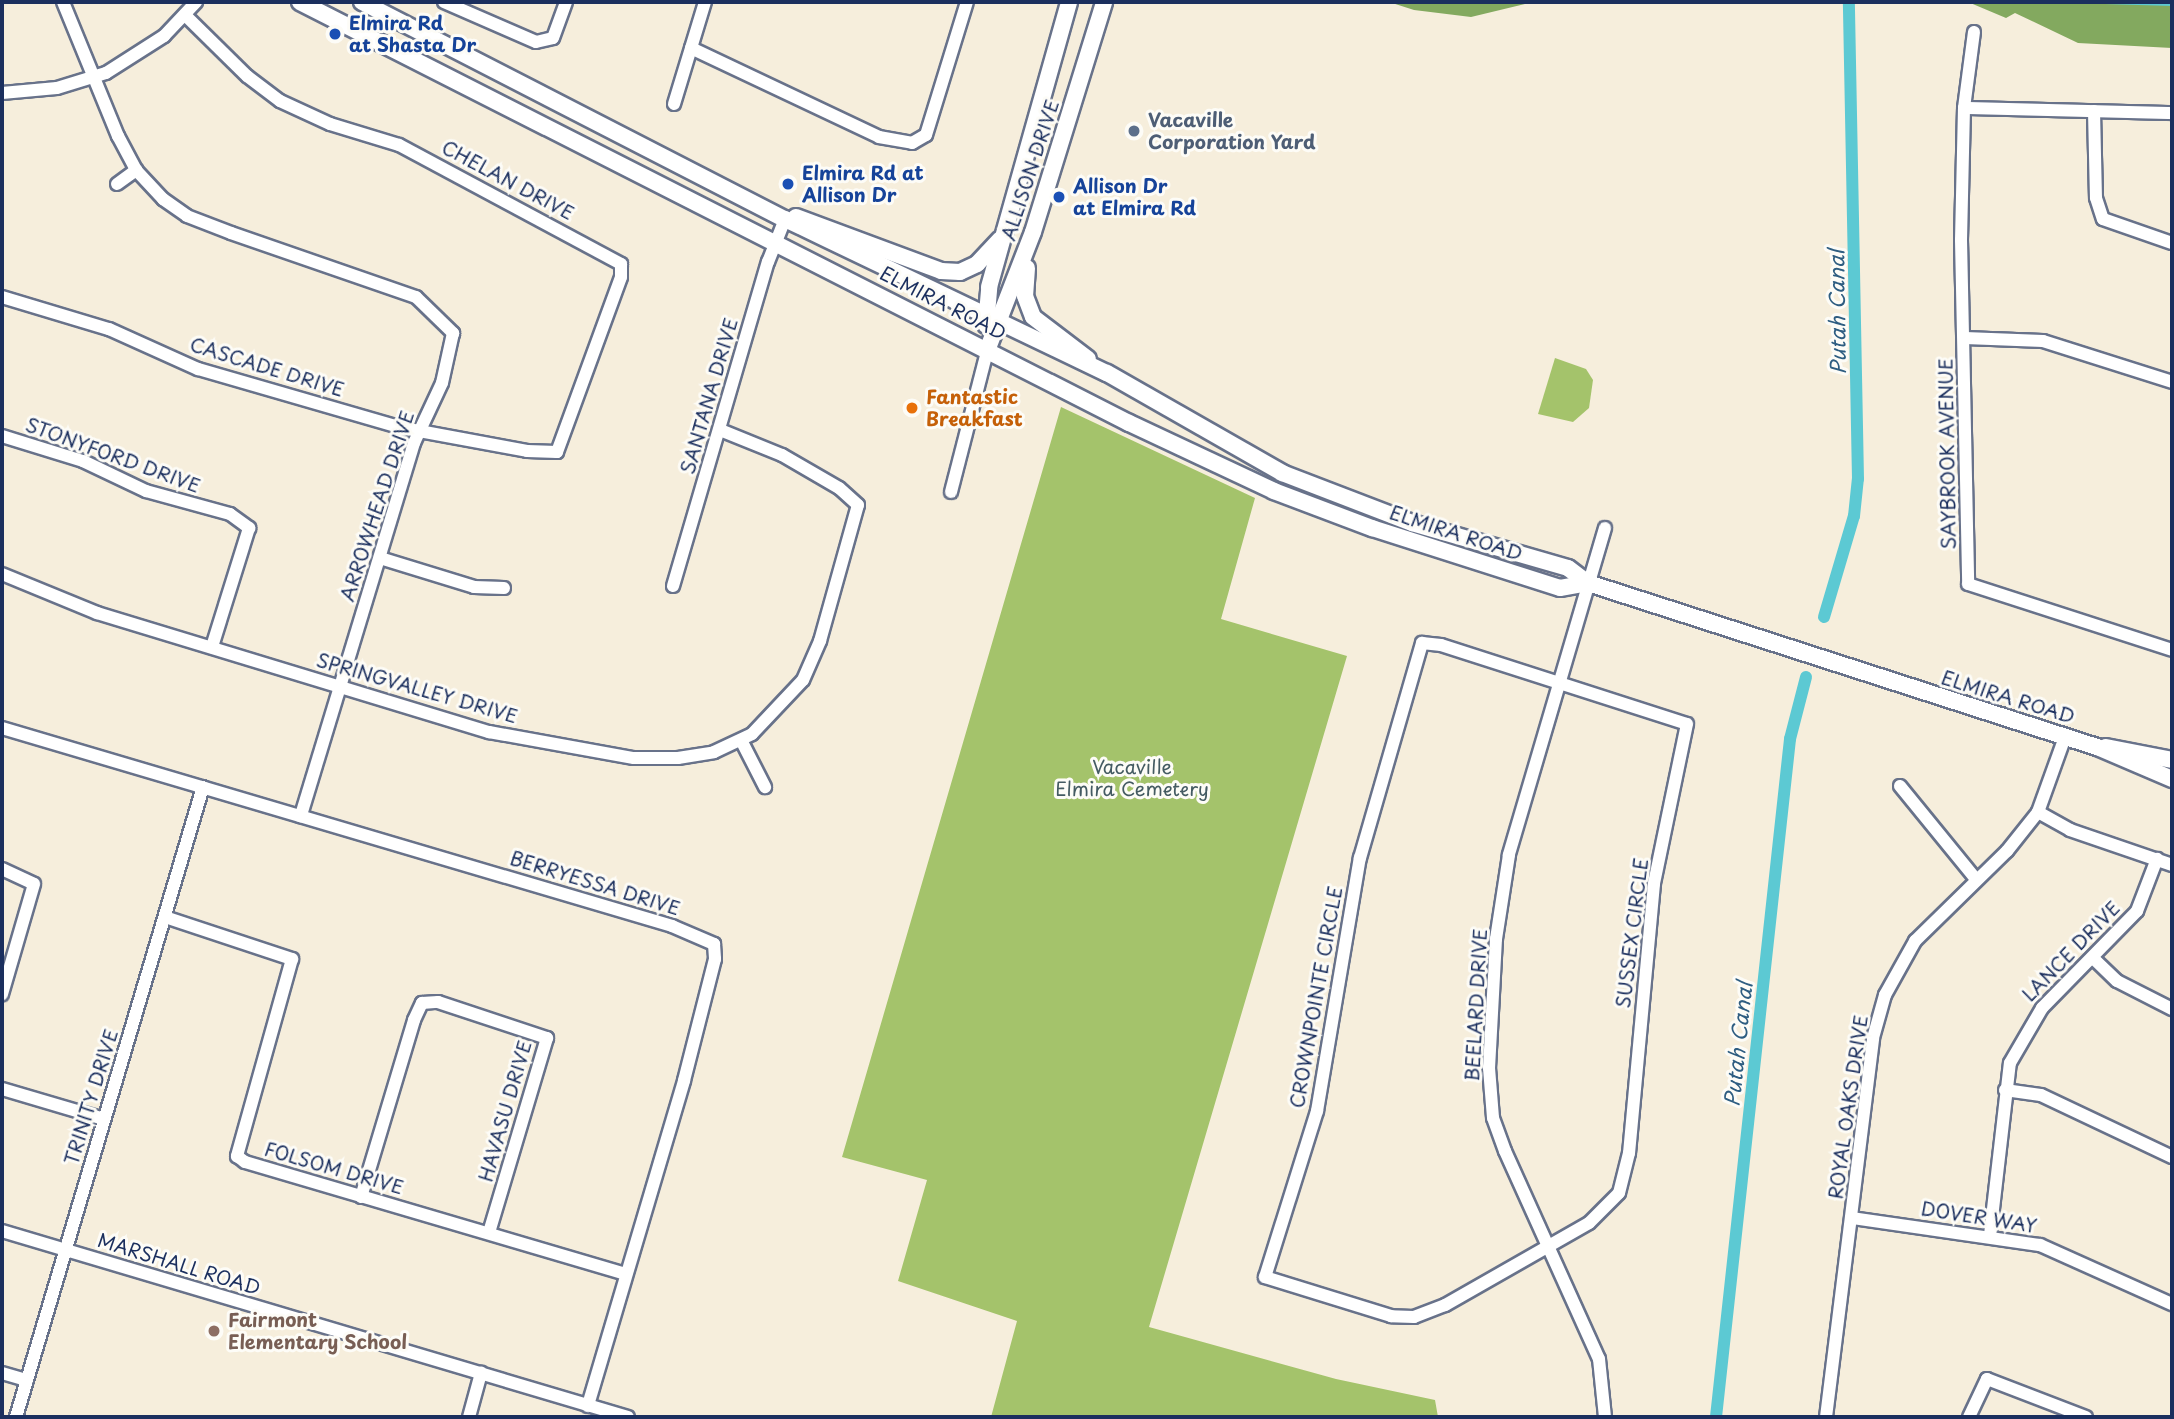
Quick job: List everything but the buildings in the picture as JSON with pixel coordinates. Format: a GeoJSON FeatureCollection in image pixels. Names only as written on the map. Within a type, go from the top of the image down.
{"type":"FeatureCollection","features":[{"type":"Feature","properties":{"kind":"main road","name":"ELMIRA ROAD"},"geometry":{"type":"LineString","coordinates":[[300,2],[988,348],[1129,423],[1274,491],[1396,536],[1560,588],[1588,583]]}},
{"type":"Feature","properties":{"kind":"main road","name":"ELMIRA ROAD"},"geometry":{"type":"LineString","coordinates":[[362,2],[778,215],[1107,373],[1282,473],[1412,523],[1568,568],[1588,583],[2097,747],[2172,779]]}},
{"type":"Feature","properties":{"kind":"main road","name":"ALLISON DRIVE"},"geometry":{"type":"LineString","coordinates":[[988,348],[1004,234],[1069,2]]}},
{"type":"Feature","properties":{"kind":"main road","name":"ALLISON DRIVE"},"geometry":{"type":"LineString","coordinates":[[992,320],[1033,232],[1104,2]]}},
{"type":"Feature","properties":{"kind":"main road"},"geometry":{"type":"LineString","coordinates":[[778,215],[848,233],[940,271],[960,272],[977,264],[1004,234]]}},
{"type":"Feature","properties":{"kind":"main road"},"geometry":{"type":"LineString","coordinates":[[1033,232],[1025,281],[1027,306],[1045,328],[1107,373]]}},
{"type":"Feature","properties":{"kind":"main road","name":"ELMIRA ROAD"},"geometry":{"type":"LineString","coordinates":[[2097,747],[2172,760]]}},
{"type":"Feature","properties":{"kind":"street","name":"ARROWHEAD DRIVE"},"geometry":{"type":"LineString","coordinates":[[63,2],[136,170],[187,216],[416,297],[453,333],[442,383],[419,430],[301,816]]}},
{"type":"Feature","properties":{"kind":"street"},"geometry":{"type":"LineString","coordinates":[[2,93],[57,88],[94,78],[147,49],[196,2]]}},
{"type":"Feature","properties":{"kind":"street"},"geometry":{"type":"LineString","coordinates":[[444,2],[536,43],[553,38],[566,2]]}},
{"type":"Feature","properties":{"kind":"street"},"geometry":{"type":"LineString","coordinates":[[674,104],[705,2]]}},
{"type":"Feature","properties":{"kind":"street"},"geometry":{"type":"LineString","coordinates":[[691,47],[879,137],[912,142],[926,135],[967,2]]}},
{"type":"Feature","properties":{"kind":"street","name":"CHELAN DRIVE"},"geometry":{"type":"LineString","coordinates":[[185,15],[247,76],[280,100],[330,124],[399,145],[621,264],[566,435],[557,452],[527,451]]}},
{"type":"Feature","properties":{"kind":"street","name":"SAYBROOK AVENUE"},"geometry":{"type":"LineString","coordinates":[[1974,32],[1964,108],[1968,584],[2172,650]]}},
{"type":"Feature","properties":{"kind":"street"},"geometry":{"type":"LineString","coordinates":[[1964,108],[2172,113]]}},
{"type":"Feature","properties":{"kind":"street"},"geometry":{"type":"LineString","coordinates":[[2094,111],[2096,198],[2103,219],[2172,243]]}},
{"type":"Feature","properties":{"kind":"street"},"geometry":{"type":"LineString","coordinates":[[117,184],[136,170]]}},
{"type":"Feature","properties":{"kind":"street","name":"SANTANA DRIVE"},"geometry":{"type":"LineString","coordinates":[[673,586],[775,241],[778,215]]}},
{"type":"Feature","properties":{"kind":"street","name":"CASCADE DRIVE"},"geometry":{"type":"LineString","coordinates":[[2,297],[109,330],[198,369],[419,430],[527,451]]}},
{"type":"Feature","properties":{"kind":"street"},"geometry":{"type":"LineString","coordinates":[[1965,338],[2043,341],[2172,382]]}},
{"type":"Feature","properties":{"kind":"street","name":"ALLISON DRIVE"},"geometry":{"type":"LineString","coordinates":[[951,492],[988,348]]}},
{"type":"Feature","properties":{"kind":"street","name":"SPRINGVALLEY DRIVE"},"geometry":{"type":"LineString","coordinates":[[2,574],[97,614],[489,732],[634,758],[678,758],[714,751],[741,740],[786,702],[803,680],[820,641],[858,505],[839,488],[782,455],[720,430]]}},
{"type":"Feature","properties":{"kind":"street","name":"STONYFORD DRIVE"},"geometry":{"type":"LineString","coordinates":[[2,436],[83,461],[146,491],[230,514],[249,528],[212,648]]}},
{"type":"Feature","properties":{"kind":"street","name":"BEELARD DRIVE"},"geometry":{"type":"LineString","coordinates":[[1605,528],[1558,681],[1507,869],[1496,939],[1489,1068],[1493,1118],[1599,1359],[1605,1417]]}},
{"type":"Feature","properties":{"kind":"street"},"geometry":{"type":"LineString","coordinates":[[380,558],[474,587],[504,588]]}},
{"type":"Feature","properties":{"kind":"street","name":"CROWNPOINTE CIRCLE"},"geometry":{"type":"LineString","coordinates":[[1548,1245],[1444,1305],[1414,1317],[1391,1316],[1265,1277],[1317,1111],[1360,858],[1422,643],[1558,681]]}},
{"type":"Feature","properties":{"kind":"street","name":"SUSSEX CIRCLE"},"geometry":{"type":"LineString","coordinates":[[1548,1245],[1607,1210],[1626,1175],[1654,884],[1687,724],[1558,681]]}},
{"type":"Feature","properties":{"kind":"street","name":"BERRYESSA DRIVE"},"geometry":{"type":"LineString","coordinates":[[2,728],[672,926],[714,944],[715,959],[684,1081],[588,1406]]}},
{"type":"Feature","properties":{"kind":"street","name":"ROYAL OAKS DRIVE"},"geometry":{"type":"LineString","coordinates":[[1826,1417],[1873,1038],[1885,995],[1916,941],[1975,878],[2007,851],[2038,813],[2065,737]]}},
{"type":"Feature","properties":{"kind":"street"},"geometry":{"type":"LineString","coordinates":[[741,740],[765,787]]}},
{"type":"Feature","properties":{"kind":"street"},"geometry":{"type":"LineString","coordinates":[[1900,786],[1975,878]]}},
{"type":"Feature","properties":{"kind":"street","name":"TRINITY DRIVE"},"geometry":{"type":"LineString","coordinates":[[16,1417],[203,787]]}},
{"type":"Feature","properties":{"kind":"street"},"geometry":{"type":"LineString","coordinates":[[2038,813],[2070,830],[2172,864]]}},
{"type":"Feature","properties":{"kind":"street","name":"LANCE DRIVE"},"geometry":{"type":"LineString","coordinates":[[1990,1235],[2010,1063],[2025,1032],[2042,1008],[2137,911],[2157,859]]}},
{"type":"Feature","properties":{"kind":"street"},"geometry":{"type":"LineString","coordinates":[[2,869],[34,884],[2,994]]}},
{"type":"Feature","properties":{"kind":"street","name":"FOLSOM DRIVE"},"geometry":{"type":"LineString","coordinates":[[165,917],[292,959],[237,1156],[361,1196],[626,1274]]}},
{"type":"Feature","properties":{"kind":"street"},"geometry":{"type":"LineString","coordinates":[[2092,958],[2117,981],[2172,1009]]}},
{"type":"Feature","properties":{"kind":"street","name":"HAVASU DRIVE"},"geometry":{"type":"LineString","coordinates":[[361,1196],[422,1003],[438,1002],[547,1038],[489,1233]]}},
{"type":"Feature","properties":{"kind":"street"},"geometry":{"type":"LineString","coordinates":[[2,1089],[104,1119]]}},
{"type":"Feature","properties":{"kind":"street"},"geometry":{"type":"LineString","coordinates":[[2005,1090],[2041,1096],[2172,1157]]}},
{"type":"Feature","properties":{"kind":"street","name":"DOVER WAY"},"geometry":{"type":"LineString","coordinates":[[1852,1218],[1990,1235],[2040,1245],[2082,1260],[2172,1304]]}},
{"type":"Feature","properties":{"kind":"street","name":"MARSHALL ROAD"},"geometry":{"type":"LineString","coordinates":[[2,1231],[628,1417]]}},
{"type":"Feature","properties":{"kind":"street"},"geometry":{"type":"LineString","coordinates":[[2,1373],[27,1380]]}},
{"type":"Feature","properties":{"kind":"street"},"geometry":{"type":"LineString","coordinates":[[469,1417],[481,1373]]}},
{"type":"Feature","properties":{"kind":"street"},"geometry":{"type":"LineString","coordinates":[[1969,1417],[1987,1379],[2086,1417]]}},
{"type":"Feature","properties":{"kind":"green space"},"geometry":{"type":"Polygon","coordinates":[[[1389,2],[1533,2],[1471,17],[1414,10],[1389,2]]]}},
{"type":"Feature","properties":{"kind":"green space"},"geometry":{"type":"Polygon","coordinates":[[[1968,2],[2172,2],[2172,48],[2078,43],[2015,13],[2006,18],[1968,2]]]}},
{"type":"Feature","properties":{"kind":"green space"},"geometry":{"type":"Polygon","coordinates":[[[1555,358],[1586,369],[1593,380],[1589,408],[1573,422],[1538,414],[1555,358]]]}},
{"type":"Feature","properties":{"kind":"green space","name":"Vacaville Elmira Cemetery"},"geometry":{"type":"Polygon","coordinates":[[[1061,407],[1255,498],[1221,619],[1347,656],[1149,1327],[1336,1379],[1435,1400],[1438,1417],[991,1417],[1017,1321],[898,1281],[927,1180],[842,1157],[1061,407]]]}},
{"type":"Feature","properties":{"kind":"waterway","name":"Putah Canal"},"geometry":{"type":"LineString","coordinates":[[1824,617],[1854,516],[1858,479],[1849,2]]}},
{"type":"Feature","properties":{"kind":"waterway"},"geometry":{"type":"LineString","coordinates":[[2105,2],[2172,4]]}},
{"type":"Feature","properties":{"kind":"waterway","name":"Putah Canal"},"geometry":{"type":"LineString","coordinates":[[1716,1417],[1790,739],[1806,677]]}},
{"type":"Feature","properties":{"kind":"place","name":"Elmira Rd at Shasta Dr"},"geometry":{"type":"Point","coordinates":[335,34]}},
{"type":"Feature","properties":{"kind":"place","name":"Vacaville Corporation Yard"},"geometry":{"type":"Point","coordinates":[1134,131]}},
{"type":"Feature","properties":{"kind":"place","name":"Elmira Rd at Allison Dr"},"geometry":{"type":"Point","coordinates":[788,184]}},
{"type":"Feature","properties":{"kind":"place","name":"Allison Dr at Elmira Rd"},"geometry":{"type":"Point","coordinates":[1059,197]}},
{"type":"Feature","properties":{"kind":"place","name":"Fantastic Breakfast"},"geometry":{"type":"Point","coordinates":[912,408]}},
{"type":"Feature","properties":{"kind":"place","name":"Fairmont Elementary School"},"geometry":{"type":"Point","coordinates":[214,1331]}}]}
